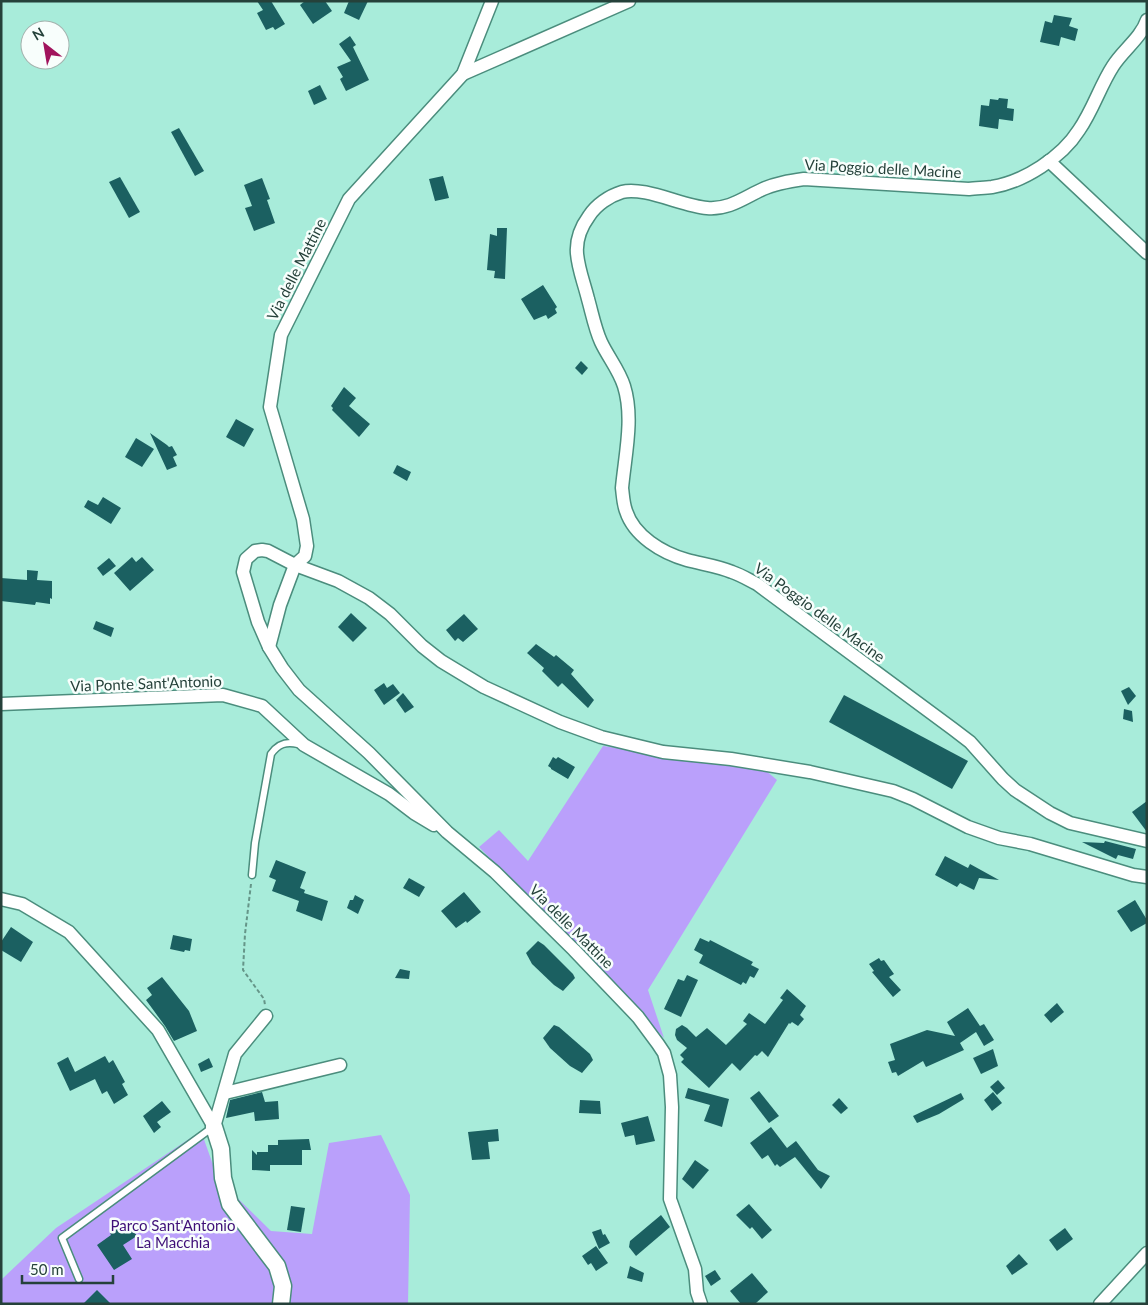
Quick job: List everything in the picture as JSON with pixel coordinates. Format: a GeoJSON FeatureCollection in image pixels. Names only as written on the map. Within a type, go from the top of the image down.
{"type":"FeatureCollection","features":[{"type":"Feature","properties":{"kind":"street","name":"Via delle Mattine"},"geometry":{"type":"LineString","coordinates":[[269,648],[293,564],[305,556],[307,546],[303,519],[270,407],[281,335],[349,199],[463,74],[492,1]]}},
{"type":"Feature","properties":{"kind":"street"},"geometry":{"type":"LineString","coordinates":[[463,74],[628,1]]}},
{"type":"Feature","properties":{"kind":"street","name":"Via Poggio delle Macine"},"geometry":{"type":"LineString","coordinates":[[1147,20],[1132,44],[1113,65],[1079,130],[1068,145],[1049,161],[1020,177],[992,187],[954,188],[804,179],[782,183],[764,189],[738,202],[710,208],[696,207],[644,193],[622,192],[592,211],[579,232],[576,242],[577,257],[597,330],[624,386],[629,416],[622,488],[623,499],[625,510],[631,523],[639,533],[662,549],[680,558],[734,572],[757,584],[954,728],[970,742],[1015,790],[1050,813],[1070,823],[1147,840]]}},
{"type":"Feature","properties":{"kind":"street"},"geometry":{"type":"LineString","coordinates":[[1049,161],[1147,253]]}},
{"type":"Feature","properties":{"kind":"street","name":"Via delle Mattine"},"geometry":{"type":"LineString","coordinates":[[293,564],[268,551],[262,550],[250,554],[243,565],[243,572],[258,622],[269,648],[282,668],[299,690],[369,753],[447,832],[495,872],[574,950],[638,1017],[664,1054],[670,1075],[672,1107],[670,1199],[695,1269],[697,1292],[701,1304]]}},
{"type":"Feature","properties":{"kind":"street"},"geometry":{"type":"LineString","coordinates":[[293,564],[354,588],[390,614],[440,661],[484,687],[560,722],[601,737],[663,752],[731,759],[801,770],[893,791],[968,827],[999,838],[1030,844],[1133,875],[1147,877]]}},
{"type":"Feature","properties":{"kind":"street","name":"Via Ponte Sant'Antonio"},"geometry":{"type":"LineString","coordinates":[[1,704],[223,695],[262,706],[304,745],[389,794],[414,814],[447,832]]}},
{"type":"Feature","properties":{"kind":"street"},"geometry":{"type":"LineString","coordinates":[[1,899],[22,904],[69,932],[158,1030],[214,1127],[221,1149],[223,1178],[230,1204],[277,1266],[283,1286],[281,1304]]}},
{"type":"Feature","properties":{"kind":"street"},"geometry":{"type":"LineString","coordinates":[[214,1127],[235,1054],[266,1016]]}},
{"type":"Feature","properties":{"kind":"street"},"geometry":{"type":"LineString","coordinates":[[225,1093],[340,1065]]}},
{"type":"Feature","properties":{"kind":"street"},"geometry":{"type":"LineString","coordinates":[[1100,1304],[1147,1254]]}},
{"type":"Feature","properties":{"kind":"lane","name":"Via Ponte Sant'Antonio"},"geometry":{"type":"LineString","coordinates":[[252,874],[255,843],[272,754],[275,748],[283,743],[292,742],[304,745]]}},
{"type":"Feature","properties":{"kind":"lane"},"geometry":{"type":"LineString","coordinates":[[79,1279],[62,1238],[214,1127]]}},
{"type":"Feature","properties":{"kind":"path"},"geometry":{"type":"LineString","coordinates":[[252,874],[243,970],[264,999],[266,1016]]}},
{"type":"Feature","properties":{"kind":"green space"},"geometry":{"type":"Polygon","coordinates":[[[603,746],[764,769],[777,780],[648,990],[664,1038],[479,847],[499,830],[528,861],[603,746]]]}},
{"type":"Feature","properties":{"kind":"green space","name":"Parco Sant'Antonio La Macchia"},"geometry":{"type":"Polygon","coordinates":[[[201,1131],[218,1179],[271,1231],[312,1234],[329,1143],[381,1135],[410,1195],[408,1304],[1,1304],[1,1280],[56,1228],[201,1131]]]}},
{"type":"Feature","properties":{"kind":"building"},"geometry":{"type":"Polygon","coordinates":[[[257,1],[271,1],[285,24],[275,30],[273,27],[266,30],[257,13],[263,10],[257,1]]]}},
{"type":"Feature","properties":{"kind":"building"},"geometry":{"type":"Polygon","coordinates":[[[305,1],[325,1],[332,11],[313,24],[300,5],[305,1]]]}},
{"type":"Feature","properties":{"kind":"building"},"geometry":{"type":"Polygon","coordinates":[[[349,1],[368,1],[359,20],[344,13],[349,1]]]}},
{"type":"Feature","properties":{"kind":"building"},"geometry":{"type":"Polygon","coordinates":[[[1054,15],[1072,18],[1069,26],[1078,29],[1075,41],[1061,37],[1059,46],[1040,42],[1045,21],[1052,23],[1054,15]]]}},
{"type":"Feature","properties":{"kind":"building"},"geometry":{"type":"Polygon","coordinates":[[[350,36],[356,45],[353,47],[369,80],[346,91],[340,79],[343,77],[337,67],[351,61],[339,44],[350,36]]]}},
{"type":"Feature","properties":{"kind":"building"},"geometry":{"type":"Polygon","coordinates":[[[320,85],[327,99],[314,105],[308,91],[320,85]]]}},
{"type":"Feature","properties":{"kind":"building"},"geometry":{"type":"Polygon","coordinates":[[[999,98],[1008,99],[1007,108],[1014,109],[1013,121],[999,119],[998,129],[979,126],[981,105],[989,106],[990,99],[998,100],[999,98]]]}},
{"type":"Feature","properties":{"kind":"building"},"geometry":{"type":"Polygon","coordinates":[[[179,128],[204,171],[195,176],[171,132],[179,128]]]}},
{"type":"Feature","properties":{"kind":"building"},"geometry":{"type":"Polygon","coordinates":[[[443,176],[449,198],[435,201],[429,179],[443,176]]]}},
{"type":"Feature","properties":{"kind":"building"},"geometry":{"type":"Polygon","coordinates":[[[120,177],[140,212],[129,218],[109,182],[120,177]]]}},
{"type":"Feature","properties":{"kind":"building"},"geometry":{"type":"Polygon","coordinates":[[[262,178],[270,199],[267,200],[275,223],[254,231],[245,208],[252,206],[244,185],[262,178]]]}},
{"type":"Feature","properties":{"kind":"building"},"geometry":{"type":"Polygon","coordinates":[[[497,228],[507,228],[505,279],[494,278],[495,271],[487,270],[490,234],[497,236],[497,228]]]}},
{"type":"Feature","properties":{"kind":"building"},"geometry":{"type":"Polygon","coordinates":[[[543,285],[557,307],[555,309],[557,313],[548,319],[546,315],[534,320],[521,299],[543,285]]]}},
{"type":"Feature","properties":{"kind":"building"},"geometry":{"type":"Polygon","coordinates":[[[581,361],[588,368],[582,375],[575,368],[581,361]]]}},
{"type":"Feature","properties":{"kind":"building"},"geometry":{"type":"Polygon","coordinates":[[[344,387],[356,398],[349,406],[370,424],[359,437],[332,410],[331,406],[344,387]]]}},
{"type":"Feature","properties":{"kind":"building"},"geometry":{"type":"Polygon","coordinates":[[[236,419],[254,429],[244,447],[226,437],[236,419]]]}},
{"type":"Feature","properties":{"kind":"building"},"geometry":{"type":"Polygon","coordinates":[[[150,433],[169,447],[172,446],[177,455],[173,457],[177,466],[167,470],[150,433]]]}},
{"type":"Feature","properties":{"kind":"building"},"geometry":{"type":"Polygon","coordinates":[[[136,438],[154,449],[142,467],[125,457],[136,438]]]}},
{"type":"Feature","properties":{"kind":"building"},"geometry":{"type":"Polygon","coordinates":[[[397,465],[411,472],[407,481],[393,473],[397,465]]]}},
{"type":"Feature","properties":{"kind":"building"},"geometry":{"type":"Polygon","coordinates":[[[103,497],[121,508],[111,524],[84,507],[88,500],[98,505],[103,497]]]}},
{"type":"Feature","properties":{"kind":"building"},"geometry":{"type":"Polygon","coordinates":[[[132,557],[136,562],[142,557],[154,570],[130,591],[114,573],[132,557]]]}},
{"type":"Feature","properties":{"kind":"building"},"geometry":{"type":"Polygon","coordinates":[[[109,558],[116,566],[103,576],[97,568],[109,558]]]}},
{"type":"Feature","properties":{"kind":"building"},"geometry":{"type":"Polygon","coordinates":[[[27,570],[38,571],[37,580],[52,581],[52,599],[50,598],[50,604],[36,602],[35,605],[1,601],[1,578],[27,580],[27,570]]]}},
{"type":"Feature","properties":{"kind":"building"},"geometry":{"type":"Polygon","coordinates":[[[351,613],[367,628],[353,642],[338,627],[351,613]]]}},
{"type":"Feature","properties":{"kind":"building"},"geometry":{"type":"Polygon","coordinates":[[[464,614],[478,629],[463,642],[458,638],[455,641],[446,630],[464,614]]]}},
{"type":"Feature","properties":{"kind":"building"},"geometry":{"type":"Polygon","coordinates":[[[96,621],[114,628],[111,637],[93,629],[96,621]]]}},
{"type":"Feature","properties":{"kind":"building"},"geometry":{"type":"Polygon","coordinates":[[[536,644],[554,657],[556,655],[574,670],[571,674],[594,700],[588,708],[562,683],[558,687],[542,671],[544,668],[527,653],[536,644]]]}},
{"type":"Feature","properties":{"kind":"building"},"geometry":{"type":"Polygon","coordinates":[[[384,683],[387,688],[393,684],[400,693],[384,705],[374,690],[384,683]]]}},
{"type":"Feature","properties":{"kind":"building"},"geometry":{"type":"Polygon","coordinates":[[[1129,687],[1136,696],[1128,705],[1121,691],[1129,687]]]}},
{"type":"Feature","properties":{"kind":"building"},"geometry":{"type":"Polygon","coordinates":[[[403,693],[414,707],[405,713],[396,700],[403,693]]]}},
{"type":"Feature","properties":{"kind":"building"},"geometry":{"type":"Polygon","coordinates":[[[844,695],[968,761],[952,789],[829,722],[844,695]]]}},
{"type":"Feature","properties":{"kind":"building"},"geometry":{"type":"Polygon","coordinates":[[[1124,709],[1132,711],[1133,722],[1123,719],[1124,709]]]}},
{"type":"Feature","properties":{"kind":"building"},"geometry":{"type":"Polygon","coordinates":[[[553,757],[556,759],[558,757],[575,767],[568,779],[548,766],[553,757]]]}},
{"type":"Feature","properties":{"kind":"building"},"geometry":{"type":"Polygon","coordinates":[[[1147,801],[1147,832],[1132,812],[1147,801]]]}},
{"type":"Feature","properties":{"kind":"building"},"geometry":{"type":"Polygon","coordinates":[[[1105,841],[1136,849],[1133,859],[1118,855],[1116,859],[1082,842],[1104,843],[1105,841]]]}},
{"type":"Feature","properties":{"kind":"building"},"geometry":{"type":"Polygon","coordinates":[[[945,856],[968,868],[970,864],[999,880],[979,878],[974,890],[960,883],[957,887],[935,875],[945,856]]]}},
{"type":"Feature","properties":{"kind":"building"},"geometry":{"type":"Polygon","coordinates":[[[276,860],[306,872],[300,888],[305,890],[304,893],[328,901],[322,921],[296,911],[299,901],[272,891],[276,880],[269,877],[276,860]]]}},
{"type":"Feature","properties":{"kind":"building"},"geometry":{"type":"Polygon","coordinates":[[[409,878],[425,887],[419,897],[403,888],[409,878]]]}},
{"type":"Feature","properties":{"kind":"building"},"geometry":{"type":"Polygon","coordinates":[[[464,892],[481,912],[467,923],[466,921],[456,928],[441,911],[464,892]]]}},
{"type":"Feature","properties":{"kind":"building"},"geometry":{"type":"Polygon","coordinates":[[[355,895],[364,900],[358,914],[347,908],[350,900],[353,900],[355,895]]]}},
{"type":"Feature","properties":{"kind":"building"},"geometry":{"type":"Polygon","coordinates":[[[1135,900],[1147,923],[1131,932],[1117,911],[1135,900]]]}},
{"type":"Feature","properties":{"kind":"building"},"geometry":{"type":"Polygon","coordinates":[[[11,927],[33,942],[21,962],[1,950],[1,942],[11,927]]]}},
{"type":"Feature","properties":{"kind":"building"},"geometry":{"type":"Polygon","coordinates":[[[173,935],[192,939],[190,951],[185,950],[184,952],[170,949],[173,935]]]}},
{"type":"Feature","properties":{"kind":"building"},"geometry":{"type":"Polygon","coordinates":[[[700,938],[709,942],[710,940],[753,962],[751,965],[759,969],[754,978],[750,976],[746,984],[743,982],[741,985],[699,963],[703,955],[694,950],[700,938]]]}},
{"type":"Feature","properties":{"kind":"building"},"geometry":{"type":"Polygon","coordinates":[[[538,941],[575,978],[563,991],[532,964],[526,953],[538,941]]]}},
{"type":"Feature","properties":{"kind":"building"},"geometry":{"type":"Polygon","coordinates":[[[879,958],[881,961],[884,960],[894,974],[889,977],[901,990],[893,997],[872,972],[874,971],[869,964],[879,958]]]}},
{"type":"Feature","properties":{"kind":"building"},"geometry":{"type":"Polygon","coordinates":[[[400,969],[410,971],[409,979],[395,978],[400,969]]]}},
{"type":"Feature","properties":{"kind":"building"},"geometry":{"type":"Polygon","coordinates":[[[687,975],[698,980],[681,1017],[664,1009],[678,979],[684,981],[687,975]]]}},
{"type":"Feature","properties":{"kind":"building"},"geometry":{"type":"Polygon","coordinates":[[[162,977],[189,1011],[197,1031],[174,1041],[146,1000],[152,995],[147,988],[162,977]]]}},
{"type":"Feature","properties":{"kind":"building"},"geometry":{"type":"Polygon","coordinates":[[[787,989],[806,1006],[800,1015],[804,1019],[798,1026],[792,1022],[789,1023],[768,1057],[762,1051],[757,1056],[755,1055],[740,1071],[732,1063],[709,1088],[681,1062],[684,1059],[680,1055],[687,1048],[677,1040],[675,1035],[676,1029],[682,1025],[696,1037],[707,1028],[726,1045],[747,1024],[743,1021],[749,1013],[765,1024],[783,1000],[780,998],[787,989]]]}},
{"type":"Feature","properties":{"kind":"building"},"geometry":{"type":"Polygon","coordinates":[[[1057,1003],[1064,1012],[1051,1023],[1044,1015],[1057,1003]]]}},
{"type":"Feature","properties":{"kind":"building"},"geometry":{"type":"Polygon","coordinates":[[[968,1008],[980,1026],[984,1024],[994,1040],[984,1046],[976,1032],[960,1043],[964,1050],[926,1067],[923,1061],[898,1076],[896,1072],[892,1073],[888,1062],[895,1060],[890,1044],[927,1030],[955,1036],[947,1022],[968,1008]]]}},
{"type":"Feature","properties":{"kind":"building"},"geometry":{"type":"Polygon","coordinates":[[[554,1025],[559,1027],[590,1054],[593,1060],[582,1073],[570,1066],[550,1048],[543,1038],[554,1025]]]}},
{"type":"Feature","properties":{"kind":"building"},"geometry":{"type":"Polygon","coordinates":[[[993,1049],[998,1066],[981,1074],[973,1058],[993,1049]]]}},
{"type":"Feature","properties":{"kind":"building"},"geometry":{"type":"Polygon","coordinates":[[[105,1056],[109,1063],[113,1060],[125,1082],[122,1084],[128,1095],[114,1104],[107,1091],[102,1094],[95,1079],[70,1091],[57,1063],[68,1057],[75,1072],[105,1056]]]}},
{"type":"Feature","properties":{"kind":"building"},"geometry":{"type":"Polygon","coordinates":[[[209,1058],[213,1067],[201,1072],[198,1064],[209,1058]]]}},
{"type":"Feature","properties":{"kind":"building"},"geometry":{"type":"Polygon","coordinates":[[[998,1080],[1005,1088],[997,1095],[990,1087],[998,1080]]]}},
{"type":"Feature","properties":{"kind":"building"},"geometry":{"type":"Polygon","coordinates":[[[688,1088],[729,1099],[722,1127],[704,1121],[710,1105],[685,1098],[688,1088]]]}},
{"type":"Feature","properties":{"kind":"building"},"geometry":{"type":"Polygon","coordinates":[[[759,1091],[779,1116],[769,1123],[750,1098],[759,1091]]]}},
{"type":"Feature","properties":{"kind":"building"},"geometry":{"type":"Polygon","coordinates":[[[262,1092],[265,1102],[278,1101],[279,1119],[255,1121],[254,1112],[226,1118],[230,1100],[262,1092]]]}},
{"type":"Feature","properties":{"kind":"building"},"geometry":{"type":"Polygon","coordinates":[[[993,1092],[1002,1103],[992,1111],[984,1100],[993,1092]]]}},
{"type":"Feature","properties":{"kind":"building"},"geometry":{"type":"Polygon","coordinates":[[[961,1093],[964,1099],[939,1114],[917,1123],[913,1116],[961,1093]]]}},
{"type":"Feature","properties":{"kind":"building"},"geometry":{"type":"Polygon","coordinates":[[[839,1098],[848,1108],[841,1114],[832,1105],[839,1098]]]}},
{"type":"Feature","properties":{"kind":"building"},"geometry":{"type":"Polygon","coordinates":[[[580,1100],[600,1101],[601,1114],[579,1113],[580,1100]]]}},
{"type":"Feature","properties":{"kind":"building"},"geometry":{"type":"Polygon","coordinates":[[[162,1101],[171,1112],[157,1122],[161,1127],[154,1133],[143,1116],[162,1101]]]}},
{"type":"Feature","properties":{"kind":"building"},"geometry":{"type":"Polygon","coordinates":[[[648,1116],[655,1141],[636,1145],[634,1135],[625,1137],[621,1123],[648,1116]]]}},
{"type":"Feature","properties":{"kind":"building"},"geometry":{"type":"Polygon","coordinates":[[[771,1127],[787,1148],[796,1141],[818,1170],[830,1176],[821,1189],[795,1157],[780,1167],[777,1164],[775,1166],[768,1155],[762,1159],[750,1143],[771,1127]]]}},
{"type":"Feature","properties":{"kind":"building"},"geometry":{"type":"Polygon","coordinates":[[[498,1129],[499,1141],[488,1142],[490,1159],[472,1160],[468,1132],[498,1129]]]}},
{"type":"Feature","properties":{"kind":"building"},"geometry":{"type":"Polygon","coordinates":[[[309,1139],[311,1150],[302,1150],[302,1165],[270,1165],[270,1171],[252,1170],[252,1150],[257,1155],[257,1152],[268,1152],[268,1145],[278,1145],[278,1140],[309,1139]]]}},
{"type":"Feature","properties":{"kind":"building"},"geometry":{"type":"Polygon","coordinates":[[[695,1160],[709,1170],[693,1189],[682,1179],[695,1160]]]}},
{"type":"Feature","properties":{"kind":"building"},"geometry":{"type":"Polygon","coordinates":[[[749,1204],[772,1230],[762,1239],[752,1227],[750,1229],[736,1215],[749,1204]]]}},
{"type":"Feature","properties":{"kind":"building"},"geometry":{"type":"Polygon","coordinates":[[[291,1206],[305,1208],[301,1232],[287,1230],[291,1206]]]}},
{"type":"Feature","properties":{"kind":"building"},"geometry":{"type":"Polygon","coordinates":[[[661,1215],[670,1227],[636,1256],[629,1247],[630,1241],[661,1215]]]}},
{"type":"Feature","properties":{"kind":"building"},"geometry":{"type":"Polygon","coordinates":[[[127,1221],[137,1236],[123,1245],[132,1259],[114,1270],[97,1245],[127,1221]]]}},
{"type":"Feature","properties":{"kind":"building"},"geometry":{"type":"Polygon","coordinates":[[[1065,1228],[1073,1239],[1057,1251],[1049,1240],[1065,1228]]]}},
{"type":"Feature","properties":{"kind":"building"},"geometry":{"type":"Polygon","coordinates":[[[601,1229],[603,1235],[605,1234],[610,1243],[599,1249],[592,1232],[601,1229]]]}},
{"type":"Feature","properties":{"kind":"building"},"geometry":{"type":"Polygon","coordinates":[[[596,1246],[608,1263],[596,1271],[591,1263],[588,1265],[582,1256],[596,1246]]]}},
{"type":"Feature","properties":{"kind":"building"},"geometry":{"type":"Polygon","coordinates":[[[1019,1254],[1028,1264],[1012,1275],[1006,1266],[1019,1254]]]}},
{"type":"Feature","properties":{"kind":"building"},"geometry":{"type":"Polygon","coordinates":[[[630,1266],[644,1273],[642,1282],[627,1278],[630,1266]]]}},
{"type":"Feature","properties":{"kind":"building"},"geometry":{"type":"Polygon","coordinates":[[[715,1270],[721,1279],[711,1286],[705,1276],[715,1270]]]}},
{"type":"Feature","properties":{"kind":"building"},"geometry":{"type":"Polygon","coordinates":[[[752,1273],[768,1292],[755,1304],[741,1304],[730,1291],[752,1273]]]}},
{"type":"Feature","properties":{"kind":"building"},"geometry":{"type":"Polygon","coordinates":[[[97,1290],[111,1304],[83,1304],[97,1290]]]}}]}
